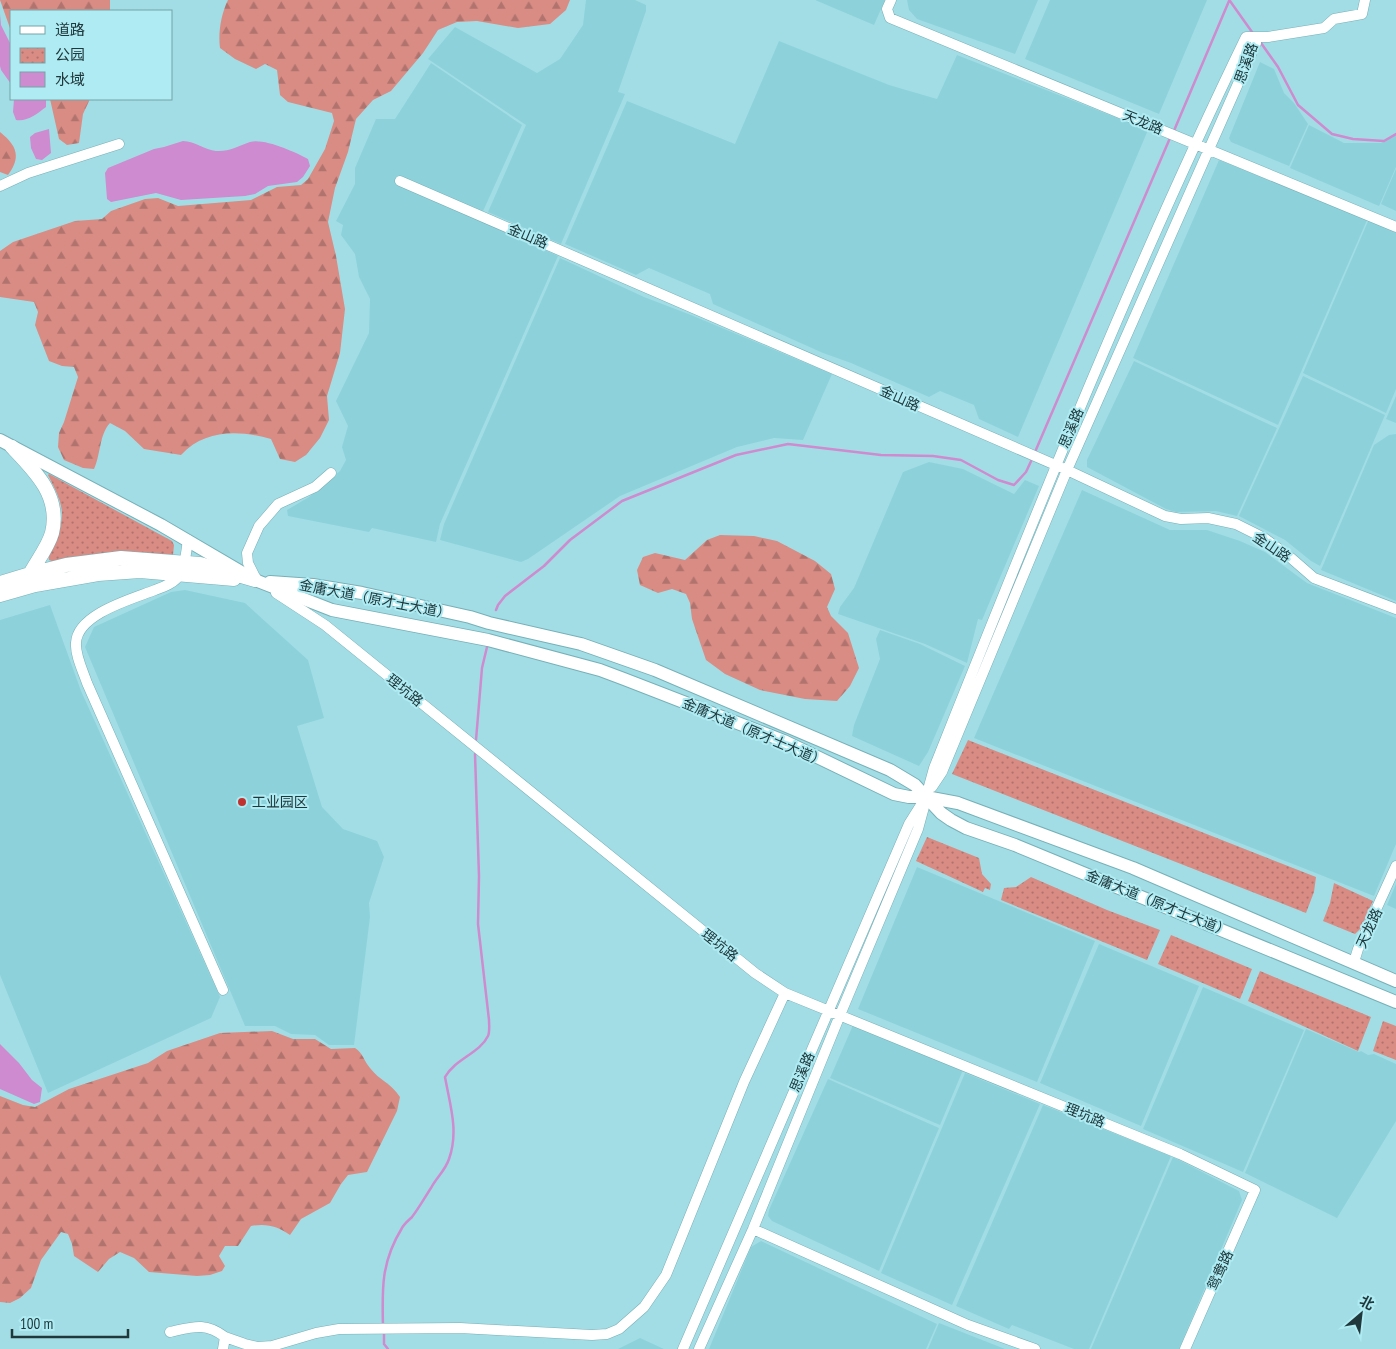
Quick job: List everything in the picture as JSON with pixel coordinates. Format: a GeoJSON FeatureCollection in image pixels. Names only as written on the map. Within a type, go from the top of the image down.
{"type":"FeatureCollection","features":[{"type":"Feature","properties":{"kind":"highway"},"geometry":{"type":"LineString","coordinates":[[6,443],[40,477],[51,499],[53,514],[52,533],[30,574]]}},
{"type":"Feature","properties":{"kind":"highway"},"geometry":{"type":"LineString","coordinates":[[0,583],[66,565],[121,558],[255,580]]}},
{"type":"Feature","properties":{"kind":"highway"},"geometry":{"type":"LineString","coordinates":[[0,595],[35,585],[98,574],[182,569]]}},
{"type":"Feature","properties":{"kind":"main road"},"geometry":{"type":"LineString","coordinates":[[6,443],[161,524],[255,580]]}},
{"type":"Feature","properties":{"kind":"main road","name":"金庸大道（原才士大道）"},"geometry":{"type":"LineString","coordinates":[[255,580],[313,585],[362,593],[470,617],[581,644],[655,670],[890,770],[915,785],[941,813],[966,828],[1015,845],[1396,1002]]}},
{"type":"Feature","properties":{"kind":"main road","name":"金庸大道（原才士大道）"},"geometry":{"type":"LineString","coordinates":[[255,580],[332,610],[485,640],[600,670],[784,741],[880,788],[909,797],[926,797],[958,804],[1133,868],[1396,981]]}},
{"type":"Feature","properties":{"kind":"main road"},"geometry":{"type":"LineString","coordinates":[[485,640],[489,623]]}},
{"type":"Feature","properties":{"kind":"street","name":"天龙路"},"geometry":{"type":"LineString","coordinates":[[891,0],[887,9],[890,18],[1396,227]]}},
{"type":"Feature","properties":{"kind":"street"},"geometry":{"type":"LineString","coordinates":[[1256,38],[1324,28],[1334,19],[1362,14],[1365,0]]}},
{"type":"Feature","properties":{"kind":"street","name":"思溪路"},"geometry":{"type":"LineString","coordinates":[[684,1349],[909,824],[926,797],[942,772],[1067,470],[1210,150],[1256,43],[1256,38],[1246,38],[1194,143],[1055,466],[934,768],[926,797],[918,829],[840,1015],[754,1230],[699,1349]]}},
{"type":"Feature","properties":{"kind":"street"},"geometry":{"type":"LineString","coordinates":[[0,186],[28,173],[119,144]]}},
{"type":"Feature","properties":{"kind":"street","name":"金山路"},"geometry":{"type":"LineString","coordinates":[[400,181],[1067,470],[1165,516],[1208,518],[1236,524],[1264,538],[1314,578],[1396,609]]}},
{"type":"Feature","properties":{"kind":"street"},"geometry":{"type":"LineString","coordinates":[[255,580],[248,563],[247,553],[259,526],[278,504],[315,486],[331,473]]}},
{"type":"Feature","properties":{"kind":"street"},"geometry":{"type":"LineString","coordinates":[[188,540],[182,569],[170,584],[102,612],[89,620],[76,637],[75,646],[87,683],[224,990]]}},
{"type":"Feature","properties":{"kind":"street","name":"理坑路"},"geometry":{"type":"LineString","coordinates":[[255,580],[325,625],[755,973],[785,993],[1180,1154],[1255,1190]]}},
{"type":"Feature","properties":{"kind":"street","name":"天龙路"},"geometry":{"type":"LineString","coordinates":[[1354,962],[1358,949],[1396,866]]}},
{"type":"Feature","properties":{"kind":"street"},"geometry":{"type":"LineString","coordinates":[[170,1332],[201,1326],[252,1346],[272,1346],[339,1328],[460,1328],[592,1335],[607,1334],[619,1328],[644,1307],[666,1274],[744,1082],[785,993]]}},
{"type":"Feature","properties":{"kind":"street","name":"鸳鸯路"},"geometry":{"type":"LineString","coordinates":[[1185,1349],[1255,1190]]}},
{"type":"Feature","properties":{"kind":"street"},"geometry":{"type":"LineString","coordinates":[[754,1230],[968,1324],[1035,1349]]}},
{"type":"Feature","properties":{"kind":"street"},"geometry":{"type":"LineString","coordinates":[[223,1349],[225,1337]]}},
{"type":"Feature","properties":{"kind":"shaded area"},"geometry":{"type":"Polygon","coordinates":[[[586,0],[635,0],[646,5],[646,11],[618,92],[625,94],[561,244],[488,212],[526,125],[428,59],[455,27],[537,73],[560,59],[583,25],[586,0]]]}},
{"type":"Feature","properties":{"kind":"shaded area"},"geometry":{"type":"Polygon","coordinates":[[[815,0],[885,0],[874,25],[815,0]]]}},
{"type":"Feature","properties":{"kind":"shaded area"},"geometry":{"type":"Polygon","coordinates":[[[907,0],[1038,0],[1015,54],[917,19],[909,10],[907,0]]]}},
{"type":"Feature","properties":{"kind":"shaded area"},"geometry":{"type":"Polygon","coordinates":[[[1050,0],[1207,0],[1159,114],[1025,59],[1050,0]]]}},
{"type":"Feature","properties":{"kind":"shaded area"},"geometry":{"type":"Polygon","coordinates":[[[779,41],[889,85],[937,99],[957,55],[1148,130],[1018,437],[979,419],[974,405],[940,391],[929,397],[823,353],[713,304],[710,294],[649,268],[636,275],[565,244],[627,101],[735,144],[779,41]]]}},
{"type":"Feature","properties":{"kind":"shaded area"},"geometry":{"type":"Polygon","coordinates":[[[1260,62],[1274,69],[1284,93],[1294,103],[1308,124],[1289,166],[1231,142],[1229,138],[1260,62]]]}},
{"type":"Feature","properties":{"kind":"shaded area"},"geometry":{"type":"Polygon","coordinates":[[[431,63],[522,125],[479,220],[558,256],[440,524],[436,542],[372,528],[369,532],[288,516],[287,510],[309,497],[340,471],[346,460],[342,447],[348,426],[336,401],[369,333],[370,299],[359,277],[355,254],[341,235],[343,225],[336,221],[355,184],[355,168],[376,119],[395,119],[431,63]]]}},
{"type":"Feature","properties":{"kind":"shaded area"},"geometry":{"type":"Polygon","coordinates":[[[1309,125],[1344,143],[1381,143],[1396,135],[1396,167],[1379,206],[1290,168],[1309,125]]]}},
{"type":"Feature","properties":{"kind":"shaded area"},"geometry":{"type":"Polygon","coordinates":[[[1219,160],[1367,220],[1278,425],[1133,358],[1219,160]]]}},
{"type":"Feature","properties":{"kind":"shaded area"},"geometry":{"type":"Polygon","coordinates":[[[1396,169],[1396,211],[1381,204],[1396,169]]]}},
{"type":"Feature","properties":{"kind":"shaded area"},"geometry":{"type":"Polygon","coordinates":[[[1369,219],[1396,232],[1396,389],[1386,413],[1303,373],[1369,219]]]}},
{"type":"Feature","properties":{"kind":"shaded area"},"geometry":{"type":"Polygon","coordinates":[[[560,258],[644,297],[832,374],[803,440],[774,438],[737,447],[620,496],[521,562],[440,540],[444,524],[560,258]]]}},
{"type":"Feature","properties":{"kind":"shaded area"},"geometry":{"type":"Polygon","coordinates":[[[1134,361],[1277,428],[1237,516],[1216,511],[1176,512],[1166,509],[1087,467],[1087,460],[1134,361]]]}},
{"type":"Feature","properties":{"kind":"shaded area"},"geometry":{"type":"Polygon","coordinates":[[[1303,376],[1385,415],[1320,566],[1285,540],[1239,516],[1303,376]]]}},
{"type":"Feature","properties":{"kind":"shaded area"},"geometry":{"type":"Polygon","coordinates":[[[1396,396],[1396,423],[1386,419],[1396,396]]]}},
{"type":"Feature","properties":{"kind":"shaded area"},"geometry":{"type":"Polygon","coordinates":[[[1396,434],[1396,601],[1321,570],[1374,445],[1389,435],[1396,434]]]}},
{"type":"Feature","properties":{"kind":"shaded area"},"geometry":{"type":"Polygon","coordinates":[[[929,462],[963,469],[1014,494],[1025,480],[1039,486],[982,620],[978,619],[967,663],[925,644],[838,614],[840,607],[854,588],[903,472],[929,462]]]}},
{"type":"Feature","properties":{"kind":"shaded area"},"geometry":{"type":"Polygon","coordinates":[[[1082,490],[1170,530],[1207,530],[1240,541],[1265,552],[1307,583],[1396,618],[1396,844],[1374,896],[974,738],[1082,490]]]}},
{"type":"Feature","properties":{"kind":"shaded area"},"geometry":{"type":"Polygon","coordinates":[[[185,590],[245,603],[308,660],[324,718],[297,726],[322,807],[343,829],[377,841],[384,857],[369,903],[370,917],[354,1045],[329,1045],[315,1035],[291,1034],[275,1026],[245,1026],[85,647],[94,627],[171,592],[185,590]]]}},
{"type":"Feature","properties":{"kind":"shaded area"},"geometry":{"type":"Polygon","coordinates":[[[50,605],[81,691],[220,997],[211,1018],[48,1093],[0,975],[0,620],[50,605]]]}},
{"type":"Feature","properties":{"kind":"shaded area"},"geometry":{"type":"Polygon","coordinates":[[[880,630],[920,644],[965,666],[928,752],[919,766],[852,736],[854,725],[880,659],[876,639],[880,630]]]}},
{"type":"Feature","properties":{"kind":"shaded area"},"geometry":{"type":"Polygon","coordinates":[[[917,867],[1095,941],[1037,1082],[858,1009],[917,867]]]}},
{"type":"Feature","properties":{"kind":"shaded area"},"geometry":{"type":"Polygon","coordinates":[[[1396,884],[1396,909],[1387,905],[1396,884]]]}},
{"type":"Feature","properties":{"kind":"shaded area"},"geometry":{"type":"Polygon","coordinates":[[[1099,944],[1199,986],[1141,1126],[1040,1083],[1099,944]]]}},
{"type":"Feature","properties":{"kind":"shaded area"},"geometry":{"type":"Polygon","coordinates":[[[1203,987],[1304,1030],[1243,1172],[1143,1129],[1203,987]]]}},
{"type":"Feature","properties":{"kind":"shaded area"},"geometry":{"type":"Polygon","coordinates":[[[854,1023],[963,1070],[940,1125],[830,1078],[854,1023]]]}},
{"type":"Feature","properties":{"kind":"shaded area"},"geometry":{"type":"Polygon","coordinates":[[[1306,1029],[1359,1052],[1361,1051],[1368,1055],[1374,1054],[1396,1064],[1396,1121],[1337,1218],[1245,1173],[1306,1029]]]}},
{"type":"Feature","properties":{"kind":"shaded area"},"geometry":{"type":"Polygon","coordinates":[[[965,1073],[1040,1104],[952,1305],[881,1273],[965,1073]]]}},
{"type":"Feature","properties":{"kind":"shaded area"},"geometry":{"type":"Polygon","coordinates":[[[828,1079],[939,1128],[879,1271],[772,1221],[768,1216],[828,1079]]]}},
{"type":"Feature","properties":{"kind":"shaded area"},"geometry":{"type":"Polygon","coordinates":[[[1043,1105],[1171,1156],[1089,1349],[1074,1349],[1012,1325],[1009,1329],[956,1306],[1043,1105]]]}},
{"type":"Feature","properties":{"kind":"shaded area"},"geometry":{"type":"Polygon","coordinates":[[[1173,1157],[1239,1191],[1242,1200],[1179,1349],[1091,1349],[1173,1157]]]}},
{"type":"Feature","properties":{"kind":"shaded area"},"geometry":{"type":"Polygon","coordinates":[[[761,1241],[937,1324],[926,1349],[709,1349],[751,1247],[761,1241]]]}},
{"type":"Feature","properties":{"kind":"shaded area"},"geometry":{"type":"Polygon","coordinates":[[[939,1323],[1005,1349],[928,1349],[939,1323]]]}},
{"type":"Feature","properties":{"kind":"shaded area"},"geometry":{"type":"Polygon","coordinates":[[[640,1338],[664,1349],[618,1349],[640,1338]]]}},
{"type":"Feature","properties":{"kind":"green space"},"geometry":{"type":"Polygon","coordinates":[[[0,0],[110,0],[110,10],[10,10],[10,28],[0,0]]]}},
{"type":"Feature","properties":{"kind":"green space"},"geometry":{"type":"Polygon","coordinates":[[[228,0],[570,0],[566,10],[550,24],[518,28],[477,21],[457,22],[438,30],[423,53],[391,91],[373,100],[356,119],[348,152],[335,188],[328,222],[345,309],[340,353],[327,396],[329,420],[320,438],[306,455],[295,462],[280,459],[271,439],[235,433],[212,436],[201,440],[190,446],[181,455],[144,449],[125,431],[110,423],[104,433],[94,469],[83,468],[64,460],[58,447],[59,433],[78,377],[74,367],[62,366],[49,361],[35,325],[38,312],[34,302],[0,297],[0,251],[13,242],[75,221],[102,219],[111,211],[145,199],[158,198],[178,206],[251,200],[277,187],[301,185],[308,179],[325,149],[334,121],[332,113],[288,102],[280,95],[277,70],[265,64],[256,69],[235,59],[220,48],[221,24],[228,0]]]}},
{"type":"Feature","properties":{"kind":"green space"},"geometry":{"type":"Polygon","coordinates":[[[50,100],[90,100],[83,114],[79,143],[67,145],[59,139],[50,100]]]}},
{"type":"Feature","properties":{"kind":"green space"},"geometry":{"type":"Polygon","coordinates":[[[0,132],[13,146],[16,156],[8,175],[0,172],[0,132]]]}},
{"type":"Feature","properties":{"kind":"green space"},"geometry":{"type":"Polygon","coordinates":[[[49,474],[172,541],[174,545],[173,555],[153,554],[54,562],[49,560],[50,551],[60,529],[62,513],[59,499],[49,474]]]}},
{"type":"Feature","properties":{"kind":"green space"},"geometry":{"type":"Polygon","coordinates":[[[720,535],[754,536],[777,541],[815,561],[831,574],[835,589],[827,607],[831,616],[848,633],[859,668],[850,686],[837,701],[805,699],[760,690],[725,674],[706,660],[692,619],[690,603],[686,594],[672,589],[658,593],[640,585],[637,570],[643,557],[655,553],[685,560],[707,540],[720,535]]]}},
{"type":"Feature","properties":{"kind":"green space"},"geometry":{"type":"Polygon","coordinates":[[[968,740],[1316,877],[1314,892],[1306,913],[952,774],[968,740]]]}},
{"type":"Feature","properties":{"kind":"green space"},"geometry":{"type":"Polygon","coordinates":[[[927,837],[979,858],[982,874],[991,884],[990,890],[985,888],[983,892],[916,861],[927,837]]]}},
{"type":"Feature","properties":{"kind":"green space"},"geometry":{"type":"Polygon","coordinates":[[[1031,877],[1107,910],[1160,930],[1147,960],[1001,900],[1004,888],[1016,887],[1031,877]]]}},
{"type":"Feature","properties":{"kind":"green space"},"geometry":{"type":"Polygon","coordinates":[[[1334,883],[1373,901],[1361,928],[1355,934],[1323,921],[1330,903],[1334,883]]]}},
{"type":"Feature","properties":{"kind":"green space"},"geometry":{"type":"Polygon","coordinates":[[[1171,935],[1252,969],[1240,999],[1158,964],[1171,935]]]}},
{"type":"Feature","properties":{"kind":"green space"},"geometry":{"type":"Polygon","coordinates":[[[1260,971],[1371,1017],[1358,1051],[1248,1001],[1260,971]]]}},
{"type":"Feature","properties":{"kind":"green space"},"geometry":{"type":"Polygon","coordinates":[[[1383,1021],[1396,1026],[1396,1060],[1373,1051],[1383,1021]]]}},
{"type":"Feature","properties":{"kind":"green space"},"geometry":{"type":"Polygon","coordinates":[[[272,1031],[293,1039],[315,1039],[331,1049],[355,1048],[374,1072],[393,1088],[400,1097],[397,1111],[367,1172],[348,1175],[330,1203],[301,1219],[290,1235],[272,1226],[251,1226],[238,1246],[225,1246],[219,1256],[225,1266],[222,1271],[210,1275],[197,1276],[149,1272],[134,1258],[120,1252],[109,1259],[98,1272],[74,1256],[68,1234],[61,1232],[41,1260],[31,1288],[20,1298],[10,1303],[0,1302],[0,1096],[23,1105],[35,1107],[69,1089],[148,1063],[167,1051],[220,1033],[272,1031]]]}},
{"type":"Feature","properties":{"kind":"water"},"geometry":{"type":"Polygon","coordinates":[[[0,14],[1,25],[10,43],[10,83],[0,66],[0,14]]]}},
{"type":"Feature","properties":{"kind":"water"},"geometry":{"type":"Polygon","coordinates":[[[14,100],[46,100],[46,107],[28,119],[16,120],[13,112],[14,100]]]}},
{"type":"Feature","properties":{"kind":"water"},"geometry":{"type":"Polygon","coordinates":[[[49,129],[51,153],[42,160],[36,159],[31,148],[30,137],[35,133],[49,129]]]}},
{"type":"Feature","properties":{"kind":"water"},"geometry":{"type":"Polygon","coordinates":[[[183,141],[221,151],[250,142],[263,142],[279,146],[308,159],[310,166],[303,177],[297,182],[268,186],[255,194],[245,196],[181,200],[156,193],[111,202],[107,199],[105,173],[108,168],[154,149],[183,141]]]}},
{"type":"Feature","properties":{"kind":"water"},"geometry":{"type":"Polygon","coordinates":[[[0,1044],[19,1063],[32,1080],[42,1088],[40,1102],[34,1104],[0,1089],[0,1044]]]}},
{"type":"Feature","properties":{"kind":"waterway"},"geometry":{"type":"LineString","coordinates":[[1173,133],[1229,1]]}},
{"type":"Feature","properties":{"kind":"waterway"},"geometry":{"type":"LineString","coordinates":[[1230,1],[1252,32]]}},
{"type":"Feature","properties":{"kind":"waterway"},"geometry":{"type":"LineString","coordinates":[[1261,43],[1278,67],[1298,105],[1332,134],[1353,139],[1384,141],[1396,134]]}},
{"type":"Feature","properties":{"kind":"waterway"},"geometry":{"type":"LineString","coordinates":[[1035,452],[1170,138]]}},
{"type":"Feature","properties":{"kind":"waterway"},"geometry":{"type":"LineString","coordinates":[[496,610],[505,596],[544,566],[570,540],[622,501],[736,455],[788,444],[881,455],[933,456],[961,460],[998,480],[1014,485],[1026,472],[1033,457]]}},
{"type":"Feature","properties":{"kind":"waterway"},"geometry":{"type":"LineString","coordinates":[[476,740],[482,668],[487,647]]}},
{"type":"Feature","properties":{"kind":"waterway"},"geometry":{"type":"LineString","coordinates":[[383,1327],[384,1276],[390,1252],[403,1227],[415,1214],[445,1167],[452,1149],[453,1118],[445,1077],[455,1065],[479,1047],[489,1033],[478,924],[479,876],[475,754]]}},
{"type":"Feature","properties":{"kind":"waterway"},"geometry":{"type":"LineString","coordinates":[[384,1332],[384,1344],[388,1349]]}},
{"type":"Feature","properties":{"kind":"place","name":"工业园区"},"geometry":{"type":"Point","coordinates":[242,802]}}]}
